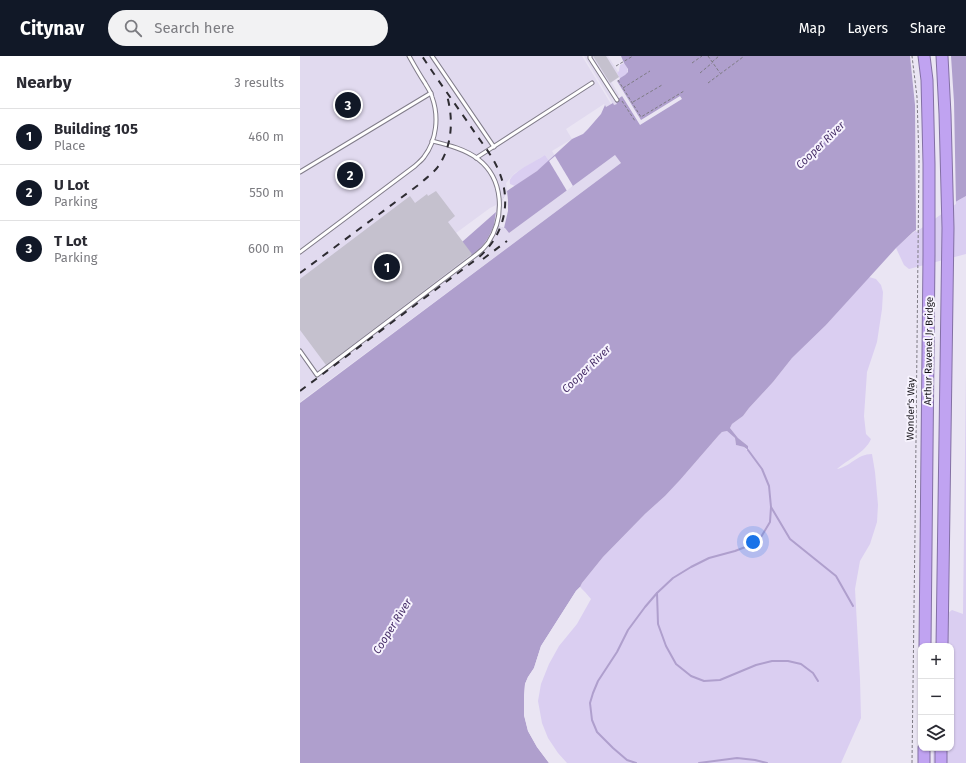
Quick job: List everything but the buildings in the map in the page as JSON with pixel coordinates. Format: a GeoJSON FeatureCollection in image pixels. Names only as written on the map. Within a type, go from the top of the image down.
{"type":"FeatureCollection","features":[{"type":"Feature","properties":{"kind":"highway","name":"Arthur Ravenel Jr Bridge"},"geometry":{"type":"LineString","coordinates":[[924,56],[927,80],[929,156],[925,643]]}},
{"type":"Feature","properties":{"kind":"highway","name":"Arthur Ravenel Jr Bridge"},"geometry":{"type":"LineString","coordinates":[[942,56],[946,114],[948,228],[942,643]]}},
{"type":"Feature","properties":{"kind":"highway"},"geometry":{"type":"LineString","coordinates":[[924,751],[924,763]]}},
{"type":"Feature","properties":{"kind":"highway"},"geometry":{"type":"LineString","coordinates":[[940,763],[941,751]]}},
{"type":"Feature","properties":{"kind":"lane"},"geometry":{"type":"LineString","coordinates":[[300,252],[415,166],[424,157],[435,131],[435,107],[430,93],[408,56]]}},
{"type":"Feature","properties":{"kind":"lane"},"geometry":{"type":"LineString","coordinates":[[432,56],[494,147]]}},
{"type":"Feature","properties":{"kind":"lane"},"geometry":{"type":"LineString","coordinates":[[590,56],[618,98]]}},
{"type":"Feature","properties":{"kind":"lane"},"geometry":{"type":"LineString","coordinates":[[476,158],[592,82]]}},
{"type":"Feature","properties":{"kind":"lane"},"geometry":{"type":"LineString","coordinates":[[300,172],[430,93]]}},
{"type":"Feature","properties":{"kind":"lane"},"geometry":{"type":"LineString","coordinates":[[300,351],[318,375],[477,254],[487,244],[493,234],[500,209],[499,195],[492,175],[471,154],[457,148],[432,141]]}},
{"type":"Feature","properties":{"kind":"path"},"geometry":{"type":"LineString","coordinates":[[616,66],[633,56]]}},
{"type":"Feature","properties":{"kind":"path"},"geometry":{"type":"LineString","coordinates":[[692,63],[702,56]]}},
{"type":"Feature","properties":{"kind":"path"},"geometry":{"type":"LineString","coordinates":[[708,56],[721,73]]}},
{"type":"Feature","properties":{"kind":"path"},"geometry":{"type":"LineString","coordinates":[[700,72],[720,56]]}},
{"type":"Feature","properties":{"kind":"path","name":"Wonder's Way"},"geometry":{"type":"LineString","coordinates":[[912,56],[916,97],[919,159],[912,763]]}},
{"type":"Feature","properties":{"kind":"path"},"geometry":{"type":"LineString","coordinates":[[708,83],[743,57]]}},
{"type":"Feature","properties":{"kind":"path"},"geometry":{"type":"LineString","coordinates":[[623,88],[650,71]]}},
{"type":"Feature","properties":{"kind":"path"},"geometry":{"type":"LineString","coordinates":[[618,80],[641,117],[684,91]]}},
{"type":"Feature","properties":{"kind":"path"},"geometry":{"type":"LineString","coordinates":[[632,103],[662,85]]}},
{"type":"Feature","properties":{"kind":"path"},"geometry":{"type":"LineString","coordinates":[[618,98],[635,121]]}},
{"type":"Feature","properties":{"kind":"shaded area"},"geometry":{"type":"Polygon","coordinates":[[[300,56],[582,56],[611,104],[606,107],[604,104],[566,129],[572,139],[552,151],[555,156],[549,161],[545,155],[515,173],[506,183],[507,191],[496,212],[496,205],[456,233],[472,255],[491,233],[494,225],[505,228],[509,233],[615,155],[621,163],[300,402],[300,56]]]}},
{"type":"Feature","properties":{"kind":"shaded area"},"geometry":{"type":"Polygon","coordinates":[[[584,56],[608,56],[618,72],[622,96],[614,106],[584,56]]]}},
{"type":"Feature","properties":{"kind":"shaded area"},"geometry":{"type":"Polygon","coordinates":[[[624,63],[628,72],[620,79],[617,73],[620,65],[624,63]]]}},
{"type":"Feature","properties":{"kind":"shaded area"},"geometry":{"type":"Polygon","coordinates":[[[545,155],[549,161],[537,171],[515,186],[510,184],[510,179],[513,175],[545,155]]]}},
{"type":"Feature","properties":{"kind":"shaded area"},"geometry":{"type":"Polygon","coordinates":[[[966,196],[966,254],[909,269],[904,265],[896,248],[929,220],[966,196]]]}},
{"type":"Feature","properties":{"kind":"shaded area"},"geometry":{"type":"Polygon","coordinates":[[[869,277],[876,279],[881,285],[883,292],[877,342],[867,372],[864,416],[866,434],[871,439],[861,452],[837,469],[846,466],[862,456],[872,454],[878,505],[877,522],[870,544],[860,561],[855,589],[861,718],[841,763],[567,763],[548,738],[542,723],[538,701],[541,684],[549,664],[559,646],[577,624],[591,599],[580,587],[582,583],[603,557],[665,496],[722,432],[727,431],[735,438],[736,445],[744,447],[747,450],[748,446],[738,438],[730,428],[732,424],[743,416],[792,358],[826,325],[869,277]]]}},
{"type":"Feature","properties":{"kind":"shaded area"},"geometry":{"type":"Polygon","coordinates":[[[966,373],[966,763],[933,763],[933,751],[954,751],[954,643],[936,643],[938,621],[952,610],[963,614],[966,373]]]}},
{"type":"Feature","properties":{"kind":"water","name":"Cooper River"},"geometry":{"type":"Polygon","coordinates":[[[621,56],[966,56],[966,196],[913,232],[896,248],[826,325],[792,358],[743,416],[732,424],[730,428],[738,438],[748,446],[748,450],[744,447],[736,445],[735,438],[727,431],[722,432],[665,496],[603,557],[576,591],[541,646],[534,668],[525,684],[524,715],[528,731],[537,747],[549,763],[300,763],[300,403],[621,163],[615,155],[509,233],[505,228],[494,225],[485,242],[472,256],[462,242],[496,212],[507,191],[537,171],[572,139],[583,134],[601,114],[605,105],[606,107],[613,103],[614,105],[617,104],[615,101],[622,96],[614,82],[628,72],[628,69],[621,56]]]}},
{"type":"Feature","properties":{"kind":"pier"},"geometry":{"type":"Polygon","coordinates":[[[910,56],[951,56],[954,102],[956,204],[916,232],[915,105],[910,56]]]}},
{"type":"Feature","properties":{"kind":"pier"},"geometry":{"type":"Polygon","coordinates":[[[619,77],[620,79],[617,81],[641,120],[680,96],[682,99],[640,125],[622,96],[619,98],[619,95],[612,83],[619,77]]]}},
{"type":"Feature","properties":{"kind":"pier"},"geometry":{"type":"Polygon","coordinates":[[[555,156],[573,186],[567,191],[549,161],[555,156]]]}},
{"type":"Feature","properties":{"kind":"pier"},"geometry":{"type":"Polygon","coordinates":[[[507,191],[508,211],[504,228],[494,225],[496,212],[507,191]]]}},
{"type":"Feature","properties":{"kind":"pier"},"geometry":{"type":"Polygon","coordinates":[[[580,587],[581,589],[543,646],[536,669],[527,684],[526,715],[530,730],[551,763],[549,763],[537,747],[528,731],[524,715],[525,684],[534,668],[541,646],[580,587]]]}},
{"type":"Feature","properties":{"kind":"waterway"},"geometry":{"type":"LineString","coordinates":[[636,763],[627,760],[597,732],[592,720],[590,703],[593,693],[598,681],[617,652],[628,630],[657,593],[673,578],[709,558],[748,546],[761,537],[770,522],[771,507],[769,486],[762,469],[748,450]]}},
{"type":"Feature","properties":{"kind":"waterway"},"geometry":{"type":"LineString","coordinates":[[771,507],[790,539],[836,576],[853,606]]}},
{"type":"Feature","properties":{"kind":"waterway"},"geometry":{"type":"LineString","coordinates":[[657,593],[658,624],[666,646],[676,664],[691,676],[704,681],[720,680],[756,665],[772,661],[788,661],[801,664],[813,673],[818,681]]}},
{"type":"Feature","properties":{"kind":"waterway"},"geometry":{"type":"LineString","coordinates":[[699,763],[737,758],[767,763]]}},
{"type":"Feature","properties":{"kind":"railway"},"geometry":{"type":"LineString","coordinates":[[300,391],[478,258],[495,239],[500,228],[504,216],[505,192],[497,167],[487,150],[422,56]]}},
{"type":"Feature","properties":{"kind":"railway"},"geometry":{"type":"LineString","coordinates":[[300,273],[421,183],[437,168],[449,143],[451,124],[447,96]]}},
{"type":"Feature","properties":{"kind":"railway"},"geometry":{"type":"LineString","coordinates":[[483,259],[507,241]]}},
{"type":"Feature","properties":{"kind":"place","name":"T Lot"},"geometry":{"type":"Point","coordinates":[348,105]}},
{"type":"Feature","properties":{"kind":"place","name":"U Lot"},"geometry":{"type":"Point","coordinates":[350,175]}},
{"type":"Feature","properties":{"kind":"place","name":"Building 105"},"geometry":{"type":"Point","coordinates":[387,267]}}]}
